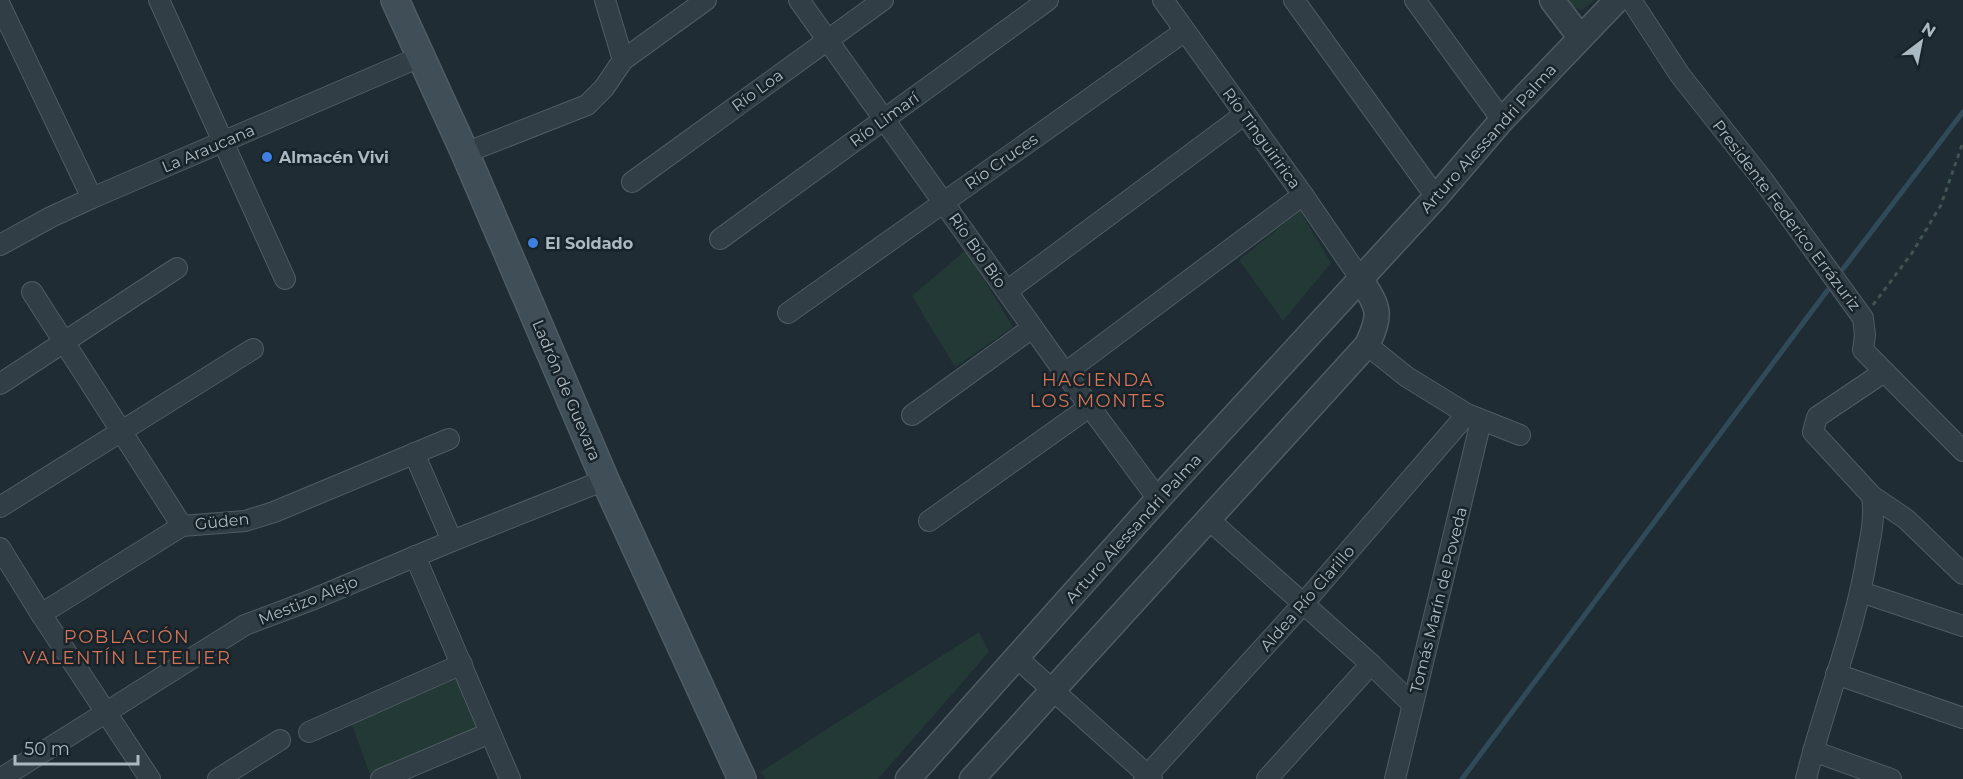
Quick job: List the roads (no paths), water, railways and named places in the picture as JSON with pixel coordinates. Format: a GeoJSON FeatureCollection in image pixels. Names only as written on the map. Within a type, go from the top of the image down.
{"type":"FeatureCollection","features":[{"type":"Feature","properties":{"kind":"main road","name":"Ladrón de Guevara"},"geometry":{"type":"LineString","coordinates":[[395,0],[465,153],[605,480],[742,779]]}},
{"type":"Feature","properties":{"kind":"street"},"geometry":{"type":"LineString","coordinates":[[159,0],[285,279]]}},
{"type":"Feature","properties":{"kind":"street"},"geometry":{"type":"LineString","coordinates":[[605,0],[623,60]]}},
{"type":"Feature","properties":{"kind":"street"},"geometry":{"type":"LineString","coordinates":[[465,153],[587,105],[604,88],[623,60],[705,0]]}},
{"type":"Feature","properties":{"kind":"street","name":"Río Bío Bío"},"geometry":{"type":"LineString","coordinates":[[799,0],[1032,328],[1158,499]]}},
{"type":"Feature","properties":{"kind":"street","name":"Río Loa"},"geometry":{"type":"LineString","coordinates":[[633,182],[883,0]]}},
{"type":"Feature","properties":{"kind":"street","name":"Río Limarí"},"geometry":{"type":"LineString","coordinates":[[720,239],[1048,0]]}},
{"type":"Feature","properties":{"kind":"street","name":"Río Tinguiririca"},"geometry":{"type":"LineString","coordinates":[[1162,0],[1360,278]]}},
{"type":"Feature","properties":{"kind":"street"},"geometry":{"type":"LineString","coordinates":[[1293,0],[1436,197]]}},
{"type":"Feature","properties":{"kind":"street"},"geometry":{"type":"LineString","coordinates":[[1414,0],[1502,120]]}},
{"type":"Feature","properties":{"kind":"street"},"geometry":{"type":"LineString","coordinates":[[1552,0],[1580,37]]}},
{"type":"Feature","properties":{"kind":"street","name":"Arturo Alessandri Palma"},"geometry":{"type":"LineString","coordinates":[[908,779],[1158,499],[1436,197],[1502,120],[1617,0]]}},
{"type":"Feature","properties":{"kind":"street","name":"Presidente Federico Errázuriz"},"geometry":{"type":"LineString","coordinates":[[1631,0],[1680,75],[1763,180],[1863,318],[1863,350],[1963,451]]}},
{"type":"Feature","properties":{"kind":"street"},"geometry":{"type":"LineString","coordinates":[[0,5],[92,198]]}},
{"type":"Feature","properties":{"kind":"street","name":"Río Cruces"},"geometry":{"type":"LineString","coordinates":[[788,313],[1185,31]]}},
{"type":"Feature","properties":{"kind":"street","name":"La Araucana"},"geometry":{"type":"LineString","coordinates":[[0,245],[92,198],[420,57]]}},
{"type":"Feature","properties":{"kind":"street"},"geometry":{"type":"LineString","coordinates":[[1007,291],[1245,114]]}},
{"type":"Feature","properties":{"kind":"street"},"geometry":{"type":"LineString","coordinates":[[1065,373],[1303,195]]}},
{"type":"Feature","properties":{"kind":"street"},"geometry":{"type":"LineString","coordinates":[[0,384],[177,268]]}},
{"type":"Feature","properties":{"kind":"street"},"geometry":{"type":"LineString","coordinates":[[972,779],[1367,345],[1376,327],[1378,315],[1375,302],[1360,278]]}},
{"type":"Feature","properties":{"kind":"street"},"geometry":{"type":"LineString","coordinates":[[32,292],[182,526]]}},
{"type":"Feature","properties":{"kind":"street"},"geometry":{"type":"LineString","coordinates":[[912,415],[1032,328]]}},
{"type":"Feature","properties":{"kind":"street"},"geometry":{"type":"LineString","coordinates":[[1367,345],[1407,377],[1474,417],[1520,435]]}},
{"type":"Feature","properties":{"kind":"street"},"geometry":{"type":"LineString","coordinates":[[0,507],[253,349]]}},
{"type":"Feature","properties":{"kind":"street"},"geometry":{"type":"LineString","coordinates":[[1884,372],[1817,417],[1813,432],[1872,496],[1906,519],[1963,574]]}},
{"type":"Feature","properties":{"kind":"street"},"geometry":{"type":"LineString","coordinates":[[929,521],[1089,407]]}},
{"type":"Feature","properties":{"kind":"street","name":"Aldea Río Clarillo"},"geometry":{"type":"LineString","coordinates":[[1148,778],[1474,417]]}},
{"type":"Feature","properties":{"kind":"street","name":"Tomás Marín de Poveda"},"geometry":{"type":"LineString","coordinates":[[1395,779],[1474,417]]}},
{"type":"Feature","properties":{"kind":"street","name":"Güden"},"geometry":{"type":"LineString","coordinates":[[41,614],[182,526],[245,521],[274,512],[449,439]]}},
{"type":"Feature","properties":{"kind":"street"},"geometry":{"type":"LineString","coordinates":[[414,453],[452,541]]}},
{"type":"Feature","properties":{"kind":"street","name":"Mestizo Alejo"},"geometry":{"type":"LineString","coordinates":[[1,776],[245,626],[605,480]]}},
{"type":"Feature","properties":{"kind":"street"},"geometry":{"type":"LineString","coordinates":[[1806,779],[1861,592],[1874,510],[1872,496]]}},
{"type":"Feature","properties":{"kind":"street"},"geometry":{"type":"LineString","coordinates":[[1207,519],[1371,664],[1412,704]]}},
{"type":"Feature","properties":{"kind":"street"},"geometry":{"type":"LineString","coordinates":[[0,548],[150,779]]}},
{"type":"Feature","properties":{"kind":"street"},"geometry":{"type":"LineString","coordinates":[[415,556],[510,779]]}},
{"type":"Feature","properties":{"kind":"street"},"geometry":{"type":"LineString","coordinates":[[1861,592],[1963,626]]}},
{"type":"Feature","properties":{"kind":"street"},"geometry":{"type":"LineString","coordinates":[[1017,658],[1148,778]]}},
{"type":"Feature","properties":{"kind":"street"},"geometry":{"type":"LineString","coordinates":[[309,732],[462,664]]}},
{"type":"Feature","properties":{"kind":"street"},"geometry":{"type":"LineString","coordinates":[[1267,779],[1371,664]]}},
{"type":"Feature","properties":{"kind":"street"},"geometry":{"type":"LineString","coordinates":[[1836,674],[1963,718]]}},
{"type":"Feature","properties":{"kind":"street"},"geometry":{"type":"LineString","coordinates":[[381,779],[490,733]]}},
{"type":"Feature","properties":{"kind":"street"},"geometry":{"type":"LineString","coordinates":[[218,779],[280,740]]}},
{"type":"Feature","properties":{"kind":"street"},"geometry":{"type":"LineString","coordinates":[[1813,751],[1891,779]]}},
{"type":"Feature","properties":{"kind":"waterway"},"geometry":{"type":"LineString","coordinates":[[1843,269],[1963,112]]}},
{"type":"Feature","properties":{"kind":"waterway"},"geometry":{"type":"LineString","coordinates":[[1462,779],[1827,291]]}},
{"type":"Feature","properties":{"kind":"place","name":"Almacén Vivi"},"geometry":{"type":"Point","coordinates":[267,157]}},
{"type":"Feature","properties":{"kind":"place","name":"El Soldado"},"geometry":{"type":"Point","coordinates":[533,243]}},
{"type":"Feature","properties":{"kind":"district","name":"HACIENDA LOS MONTES"},"geometry":{"type":"Point","coordinates":[1098,390]}},
{"type":"Feature","properties":{"kind":"district","name":"POBLACIÓN VALENTÍN LETELIER"},"geometry":{"type":"Point","coordinates":[127,647]}}]}
